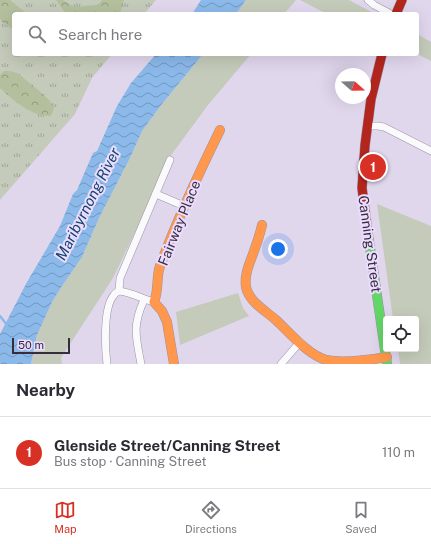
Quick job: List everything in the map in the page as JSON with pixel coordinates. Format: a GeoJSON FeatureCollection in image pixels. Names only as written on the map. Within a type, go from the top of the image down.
{"type":"FeatureCollection","features":[{"type":"Feature","properties":{"kind":"street"},"geometry":{"type":"LineString","coordinates":[[368,0],[387,12]]}},
{"type":"Feature","properties":{"kind":"street"},"geometry":{"type":"LineString","coordinates":[[397,12],[402,0]]}},
{"type":"Feature","properties":{"kind":"street","name":"Canning Street"},"geometry":{"type":"LineString","coordinates":[[382,56],[371,99],[367,126],[362,188],[387,360]]}},
{"type":"Feature","properties":{"kind":"street"},"geometry":{"type":"LineString","coordinates":[[367,126],[384,127],[431,151]]}},
{"type":"Feature","properties":{"kind":"street","name":"Fairway Place"},"geometry":{"type":"LineString","coordinates":[[154,302],[156,299],[157,281],[161,262],[184,206],[220,130]]}},
{"type":"Feature","properties":{"kind":"street"},"geometry":{"type":"LineString","coordinates":[[119,291],[120,278],[170,160]]}},
{"type":"Feature","properties":{"kind":"street"},"geometry":{"type":"LineString","coordinates":[[156,194],[184,206]]}},
{"type":"Feature","properties":{"kind":"street"},"geometry":{"type":"LineString","coordinates":[[262,225],[256,247],[247,268],[246,284],[248,292],[257,304],[314,354],[326,360],[354,362],[387,360]]}},
{"type":"Feature","properties":{"kind":"street"},"geometry":{"type":"LineString","coordinates":[[107,364],[105,347],[106,321],[113,295],[119,291],[125,291],[144,300],[154,302],[162,311],[167,322],[174,364]]}},
{"type":"Feature","properties":{"kind":"street"},"geometry":{"type":"LineString","coordinates":[[141,364],[136,326],[140,308],[144,300]]}},
{"type":"Feature","properties":{"kind":"street"},"geometry":{"type":"LineString","coordinates":[[281,364],[300,342]]}},
{"type":"Feature","properties":{"kind":"green space"},"geometry":{"type":"Polygon","coordinates":[[[0,0],[156,0],[146,12],[12,12],[12,56],[110,56],[92,78],[75,114],[0,200],[0,0]]]}},
{"type":"Feature","properties":{"kind":"green space"},"geometry":{"type":"Polygon","coordinates":[[[0,0],[10,0],[25,12],[12,12],[12,29],[0,19],[0,0]]]}},
{"type":"Feature","properties":{"kind":"green space"},"geometry":{"type":"Polygon","coordinates":[[[56,0],[63,0],[74,7],[98,5],[102,0],[124,0],[121,12],[65,12],[56,0]]]}},
{"type":"Feature","properties":{"kind":"green space"},"geometry":{"type":"Polygon","coordinates":[[[246,0],[296,0],[286,12],[237,12],[246,0]]]}},
{"type":"Feature","properties":{"kind":"green space"},"geometry":{"type":"Polygon","coordinates":[[[300,0],[349,0],[371,12],[323,12],[300,0]]]}},
{"type":"Feature","properties":{"kind":"green space"},"geometry":{"type":"Polygon","coordinates":[[[419,35],[431,42],[431,61],[419,55],[419,35]]]}},
{"type":"Feature","properties":{"kind":"green space"},"geometry":{"type":"Polygon","coordinates":[[[201,56],[249,56],[208,105],[169,158],[113,278],[61,358],[62,364],[31,364],[37,335],[52,302],[82,257],[99,218],[130,158],[142,131],[201,56]]]}},
{"type":"Feature","properties":{"kind":"green space"},"geometry":{"type":"Polygon","coordinates":[[[4,71],[12,71],[16,73],[43,94],[54,107],[51,116],[44,116],[30,111],[0,88],[0,75],[4,71]]]}},
{"type":"Feature","properties":{"kind":"green space"},"geometry":{"type":"Polygon","coordinates":[[[377,204],[431,226],[431,364],[400,364],[398,352],[419,352],[419,316],[393,316],[377,204]]]}},
{"type":"Feature","properties":{"kind":"green space"},"geometry":{"type":"Polygon","coordinates":[[[238,293],[243,308],[249,316],[180,345],[176,312],[238,293]]]}},
{"type":"Feature","properties":{"kind":"water"},"geometry":{"type":"Polygon","coordinates":[[[201,0],[246,0],[237,12],[193,12],[201,0]]]}},
{"type":"Feature","properties":{"kind":"water","name":"Maribyrnong River"},"geometry":{"type":"Polygon","coordinates":[[[154,56],[201,56],[142,131],[130,158],[99,218],[82,257],[52,302],[37,335],[31,364],[0,364],[0,334],[27,282],[60,226],[73,194],[77,190],[93,153],[97,151],[117,106],[131,83],[154,56]]]}},
{"type":"Feature","properties":{"kind":"waterway"},"geometry":{"type":"LineString","coordinates":[[0,316],[7,325]]}},
{"type":"Feature","properties":{"kind":"traffic: fast"},"geometry":{"type":"LineString","coordinates":[[368,234],[387,364]]}},
{"type":"Feature","properties":{"kind":"traffic: slow"},"geometry":{"type":"LineString","coordinates":[[174,364],[167,322],[162,311],[154,302],[156,298],[159,270],[181,214],[220,130]]}},
{"type":"Feature","properties":{"kind":"traffic: slow"},"geometry":{"type":"LineString","coordinates":[[262,225],[246,278],[246,287],[254,302],[312,353],[326,360],[348,362],[387,357]]}},
{"type":"Feature","properties":{"kind":"traffic: jam"},"geometry":{"type":"LineString","coordinates":[[397,12],[402,0]]}},
{"type":"Feature","properties":{"kind":"traffic: jam"},"geometry":{"type":"LineString","coordinates":[[368,234],[362,188],[365,145],[371,99],[382,56]]}},
{"type":"Feature","properties":{"kind":"place","name":"Glenside Street/Canning Street"},"geometry":{"type":"Point","coordinates":[373,167]}}]}
